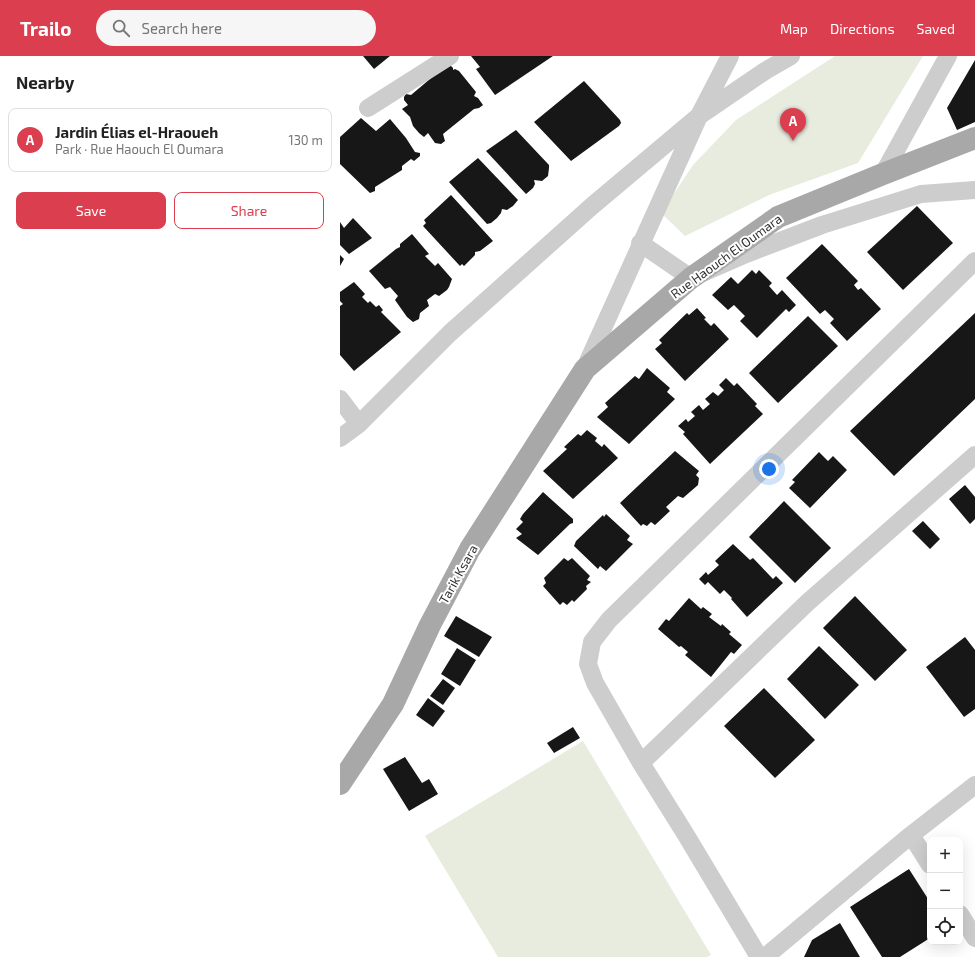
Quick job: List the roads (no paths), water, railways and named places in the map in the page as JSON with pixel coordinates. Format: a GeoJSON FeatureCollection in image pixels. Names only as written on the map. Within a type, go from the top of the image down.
{"type":"FeatureCollection","features":[{"type":"Feature","properties":{"kind":"main road","name":"Rue Haouch El Oumara"},"geometry":{"type":"LineString","coordinates":[[585,368],[691,278],[778,217],[975,138]]}},
{"type":"Feature","properties":{"kind":"main road","name":"Tarik Ksara"},"geometry":{"type":"LineString","coordinates":[[340,784],[393,704],[430,625],[470,549],[585,368]]}},
{"type":"Feature","properties":{"kind":"street"},"geometry":{"type":"LineString","coordinates":[[368,108],[450,56]]}},
{"type":"Feature","properties":{"kind":"street"},"geometry":{"type":"LineString","coordinates":[[585,368],[699,116],[730,56]]}},
{"type":"Feature","properties":{"kind":"street"},"geometry":{"type":"LineString","coordinates":[[340,438],[359,424],[450,333],[592,206],[699,116],[765,71],[791,56]]}},
{"type":"Feature","properties":{"kind":"street"},"geometry":{"type":"LineString","coordinates":[[883,174],[948,56]]}},
{"type":"Feature","properties":{"kind":"street"},"geometry":{"type":"LineString","coordinates":[[640,244],[691,278],[746,254],[822,225],[921,194],[975,190]]}},
{"type":"Feature","properties":{"kind":"street"},"geometry":{"type":"LineString","coordinates":[[759,957],[641,763],[595,683],[588,664],[592,642],[609,620],[975,261]]}},
{"type":"Feature","properties":{"kind":"street"},"geometry":{"type":"LineString","coordinates":[[340,399],[359,424]]}},
{"type":"Feature","properties":{"kind":"street"},"geometry":{"type":"LineString","coordinates":[[641,763],[806,603],[975,455]]}},
{"type":"Feature","properties":{"kind":"street"},"geometry":{"type":"LineString","coordinates":[[765,957],[911,835],[975,785]]}},
{"type":"Feature","properties":{"kind":"street"},"geometry":{"type":"LineString","coordinates":[[911,835],[927,861]]}},
{"type":"Feature","properties":{"kind":"place","name":"Jardin Élias el-Hraoueh"},"geometry":{"type":"Point","coordinates":[793,141]}}]}
